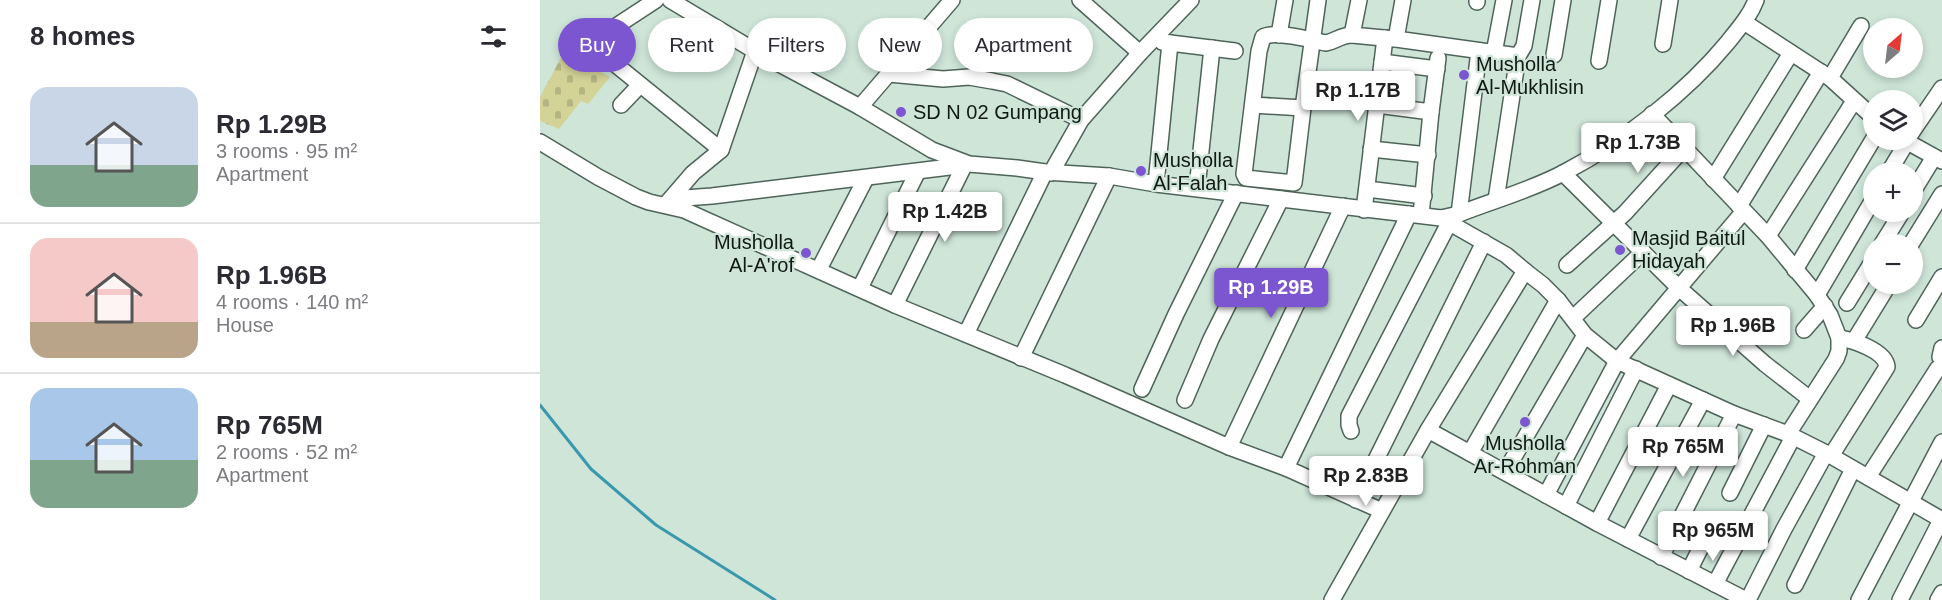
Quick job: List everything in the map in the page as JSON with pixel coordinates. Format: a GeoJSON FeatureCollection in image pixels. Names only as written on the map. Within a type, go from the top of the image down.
{"type":"FeatureCollection","features":[{"type":"Feature","properties":{"kind":"street"},"geometry":{"type":"LineString","coordinates":[[656,0],[604,32],[594,40],[594,47],[721,150]]}},
{"type":"Feature","properties":{"kind":"street"},"geometry":{"type":"LineString","coordinates":[[670,0],[747,46]]}},
{"type":"Feature","properties":{"kind":"street"},"geometry":{"type":"LineString","coordinates":[[1080,0],[1140,53]]}},
{"type":"Feature","properties":{"kind":"street"},"geometry":{"type":"LineString","coordinates":[[966,334],[1048,172],[1081,120],[1191,0]]}},
{"type":"Feature","properties":{"kind":"street"},"geometry":{"type":"LineString","coordinates":[[1279,35],[1285,0]]}},
{"type":"Feature","properties":{"kind":"street"},"geometry":{"type":"LineString","coordinates":[[1185,400],[1274,193],[1295,181],[1318,0]]}},
{"type":"Feature","properties":{"kind":"street"},"geometry":{"type":"LineString","coordinates":[[1352,35],[1359,0]]}},
{"type":"Feature","properties":{"kind":"street"},"geometry":{"type":"LineString","coordinates":[[1364,210],[1382,62],[1403,0]]}},
{"type":"Feature","properties":{"kind":"street"},"geometry":{"type":"LineString","coordinates":[[1351,431],[1349,416],[1449,218],[1487,52],[1504,0]]}},
{"type":"Feature","properties":{"kind":"street"},"geometry":{"type":"LineString","coordinates":[[1496,200],[1518,56],[1524,46],[1532,0]]}},
{"type":"Feature","properties":{"kind":"street"},"geometry":{"type":"LineString","coordinates":[[1554,55],[1563,0]]}},
{"type":"Feature","properties":{"kind":"street"},"geometry":{"type":"LineString","coordinates":[[1599,61],[1608,0]]}},
{"type":"Feature","properties":{"kind":"street"},"geometry":{"type":"LineString","coordinates":[[1663,44],[1670,0]]}},
{"type":"Feature","properties":{"kind":"street"},"geometry":{"type":"LineString","coordinates":[[540,142],[606,181],[649,202],[668,202],[967,165],[1109,176],[1236,193],[1274,193],[1364,210],[1449,218],[1563,173],[1596,154],[1652,114],[1709,64],[1752,12],[1756,0]]}},
{"type":"Feature","properties":{"kind":"street"},"geometry":{"type":"LineString","coordinates":[[860,107],[890,74],[944,3]]}},
{"type":"Feature","properties":{"kind":"street"},"geometry":{"type":"LineString","coordinates":[[1744,22],[1826,75],[1863,109]]}},
{"type":"Feature","properties":{"kind":"street"},"geometry":{"type":"LineString","coordinates":[[1546,495],[1617,361],[1679,288],[1741,208],[1826,75],[1861,26]]}},
{"type":"Feature","properties":{"kind":"street"},"geometry":{"type":"LineString","coordinates":[[1274,193],[1246,178],[1244,174],[1261,42],[1268,34],[1326,42],[1352,35],[1390,38],[1518,56]]}},
{"type":"Feature","properties":{"kind":"street"},"geometry":{"type":"LineString","coordinates":[[1153,40],[1235,51]]}},
{"type":"Feature","properties":{"kind":"street"},"geometry":{"type":"LineString","coordinates":[[1156,184],[1170,43]]}},
{"type":"Feature","properties":{"kind":"street"},"geometry":{"type":"LineString","coordinates":[[1197,188],[1212,48]]}},
{"type":"Feature","properties":{"kind":"street"},"geometry":{"type":"LineString","coordinates":[[1713,179],[1791,52]]}},
{"type":"Feature","properties":{"kind":"street"},"geometry":{"type":"LineString","coordinates":[[1286,468],[1424,196],[1431,112],[1438,63],[1382,62]]}},
{"type":"Feature","properties":{"kind":"street"},"geometry":{"type":"LineString","coordinates":[[668,202],[693,173],[721,150],[748,72]]}},
{"type":"Feature","properties":{"kind":"street"},"geometry":{"type":"LineString","coordinates":[[794,72],[860,107],[932,150],[967,165]]}},
{"type":"Feature","properties":{"kind":"street"},"geometry":{"type":"LineString","coordinates":[[890,74],[942,79],[969,77],[1007,84],[1081,120]]}},
{"type":"Feature","properties":{"kind":"street"},"geometry":{"type":"LineString","coordinates":[[621,105],[640,85]]}},
{"type":"Feature","properties":{"kind":"street"},"geometry":{"type":"LineString","coordinates":[[1923,116],[1942,88]]}},
{"type":"Feature","properties":{"kind":"street"},"geometry":{"type":"LineString","coordinates":[[1768,236],[1854,101]]}},
{"type":"Feature","properties":{"kind":"street"},"geometry":{"type":"LineString","coordinates":[[1253,105],[1303,108]]}},
{"type":"Feature","properties":{"kind":"street"},"geometry":{"type":"LineString","coordinates":[[1377,105],[1431,112]]}},
{"type":"Feature","properties":{"kind":"street"},"geometry":{"type":"LineString","coordinates":[[1428,430],[1597,523],[1747,600],[1784,529],[1828,455],[1887,367],[1887,362],[1883,356],[1847,339],[1821,301],[1768,236],[1652,114]]}},
{"type":"Feature","properties":{"kind":"street"},"geometry":{"type":"LineString","coordinates":[[1567,265],[1636,202],[1684,148]]}},
{"type":"Feature","properties":{"kind":"street"},"geometry":{"type":"LineString","coordinates":[[1923,148],[1938,159],[1923,179]]}},
{"type":"Feature","properties":{"kind":"street"},"geometry":{"type":"LineString","coordinates":[[1371,149],[1428,155]]}},
{"type":"Feature","properties":{"kind":"street"},"geometry":{"type":"LineString","coordinates":[[1795,270],[1867,150]]}},
{"type":"Feature","properties":{"kind":"street"},"geometry":{"type":"LineString","coordinates":[[895,305],[967,165]]}},
{"type":"Feature","properties":{"kind":"street"},"geometry":{"type":"LineString","coordinates":[[860,288],[917,172]]}},
{"type":"Feature","properties":{"kind":"street"},"geometry":{"type":"LineString","coordinates":[[1563,173],[1679,288],[1765,364],[1810,399]]}},
{"type":"Feature","properties":{"kind":"street"},"geometry":{"type":"LineString","coordinates":[[1021,358],[1109,176]]}},
{"type":"Feature","properties":{"kind":"street"},"geometry":{"type":"LineString","coordinates":[[819,269],[866,178]]}},
{"type":"Feature","properties":{"kind":"street"},"geometry":{"type":"LineString","coordinates":[[1367,189],[1424,196]]}},
{"type":"Feature","properties":{"kind":"street"},"geometry":{"type":"LineString","coordinates":[[1142,389],[1236,193]]}},
{"type":"Feature","properties":{"kind":"street"},"geometry":{"type":"LineString","coordinates":[[1917,234],[1942,194]]}},
{"type":"Feature","properties":{"kind":"street"},"geometry":{"type":"LineString","coordinates":[[668,202],[895,305],[1229,447],[1286,468],[1382,511]]}},
{"type":"Feature","properties":{"kind":"street"},"geometry":{"type":"LineString","coordinates":[[1229,447],[1343,206]]}},
{"type":"Feature","properties":{"kind":"street"},"geometry":{"type":"LineString","coordinates":[[1449,218],[1506,255],[1525,271],[1558,300],[1585,335],[1617,361],[1734,414],[1790,436],[1868,477],[1942,520],[1900,600]]}},
{"type":"Feature","properties":{"kind":"street"},"geometry":{"type":"LineString","coordinates":[[1804,330],[1863,219]]}},
{"type":"Feature","properties":{"kind":"street"},"geometry":{"type":"LineString","coordinates":[[1356,500],[1484,242]]}},
{"type":"Feature","properties":{"kind":"street"},"geometry":{"type":"LineString","coordinates":[[1573,318],[1643,252]]}},
{"type":"Feature","properties":{"kind":"street"},"geometry":{"type":"LineString","coordinates":[[1332,600],[1428,430],[1525,271]]}},
{"type":"Feature","properties":{"kind":"street"},"geometry":{"type":"LineString","coordinates":[[1847,303],[1863,277]]}},
{"type":"Feature","properties":{"kind":"street"},"geometry":{"type":"LineString","coordinates":[[1916,320],[1942,277]]}},
{"type":"Feature","properties":{"kind":"street"},"geometry":{"type":"LineString","coordinates":[[1715,584],[1810,399],[1847,339],[1881,294]]}},
{"type":"Feature","properties":{"kind":"street"},"geometry":{"type":"LineString","coordinates":[[1470,453],[1558,300]]}},
{"type":"Feature","properties":{"kind":"street"},"geometry":{"type":"LineString","coordinates":[[1505,472],[1585,335]]}},
{"type":"Feature","properties":{"kind":"street"},"geometry":{"type":"LineString","coordinates":[[1868,477],[1940,364],[1942,348]]}},
{"type":"Feature","properties":{"kind":"street"},"geometry":{"type":"LineString","coordinates":[[1566,506],[1636,369]]}},
{"type":"Feature","properties":{"kind":"street"},"geometry":{"type":"LineString","coordinates":[[1597,523],[1669,385]]}},
{"type":"Feature","properties":{"kind":"street"},"geometry":{"type":"LineString","coordinates":[[1628,539],[1702,400]]}},
{"type":"Feature","properties":{"kind":"street"},"geometry":{"type":"LineString","coordinates":[[1661,557],[1734,414]]}},
{"type":"Feature","properties":{"kind":"street"},"geometry":{"type":"LineString","coordinates":[[1730,493],[1764,425]]}},
{"type":"Feature","properties":{"kind":"street"},"geometry":{"type":"LineString","coordinates":[[1859,600],[1942,442]]}},
{"type":"Feature","properties":{"kind":"street"},"geometry":{"type":"LineString","coordinates":[[1796,585],[1853,469]]}},
{"type":"Feature","properties":{"kind":"street"},"geometry":{"type":"LineString","coordinates":[[1689,571],[1706,537]]}},
{"type":"Feature","properties":{"kind":"street"},"geometry":{"type":"LineString","coordinates":[[1938,600],[1942,593]]}},
{"type":"Feature","properties":{"kind":"green space"},"geometry":{"type":"Polygon","coordinates":[[[558,63],[558,72],[601,72],[610,77],[588,104],[581,101],[559,129],[540,121],[540,97],[558,63]]]}},
{"type":"Feature","properties":{"kind":"waterway"},"geometry":{"type":"LineString","coordinates":[[540,405],[591,469],[656,525],[775,600]]}},
{"type":"Feature","properties":{"kind":"place","name":"Musholla Al-Mukhlisin"},"geometry":{"type":"Point","coordinates":[1464,75]}},
{"type":"Feature","properties":{"kind":"place","name":"SD N 02 Gumpang"},"geometry":{"type":"Point","coordinates":[901,112]}},
{"type":"Feature","properties":{"kind":"place","name":"Musholla Al-Falah"},"geometry":{"type":"Point","coordinates":[1141,171]}},
{"type":"Feature","properties":{"kind":"place","name":"Masjid Baitul Hidayah"},"geometry":{"type":"Point","coordinates":[1620,250]}},
{"type":"Feature","properties":{"kind":"place","name":"Musholla Al-A'rof"},"geometry":{"type":"Point","coordinates":[806,253]}},
{"type":"Feature","properties":{"kind":"place","name":"Musholla Ar-Rohman"},"geometry":{"type":"Point","coordinates":[1525,422]}}]}
